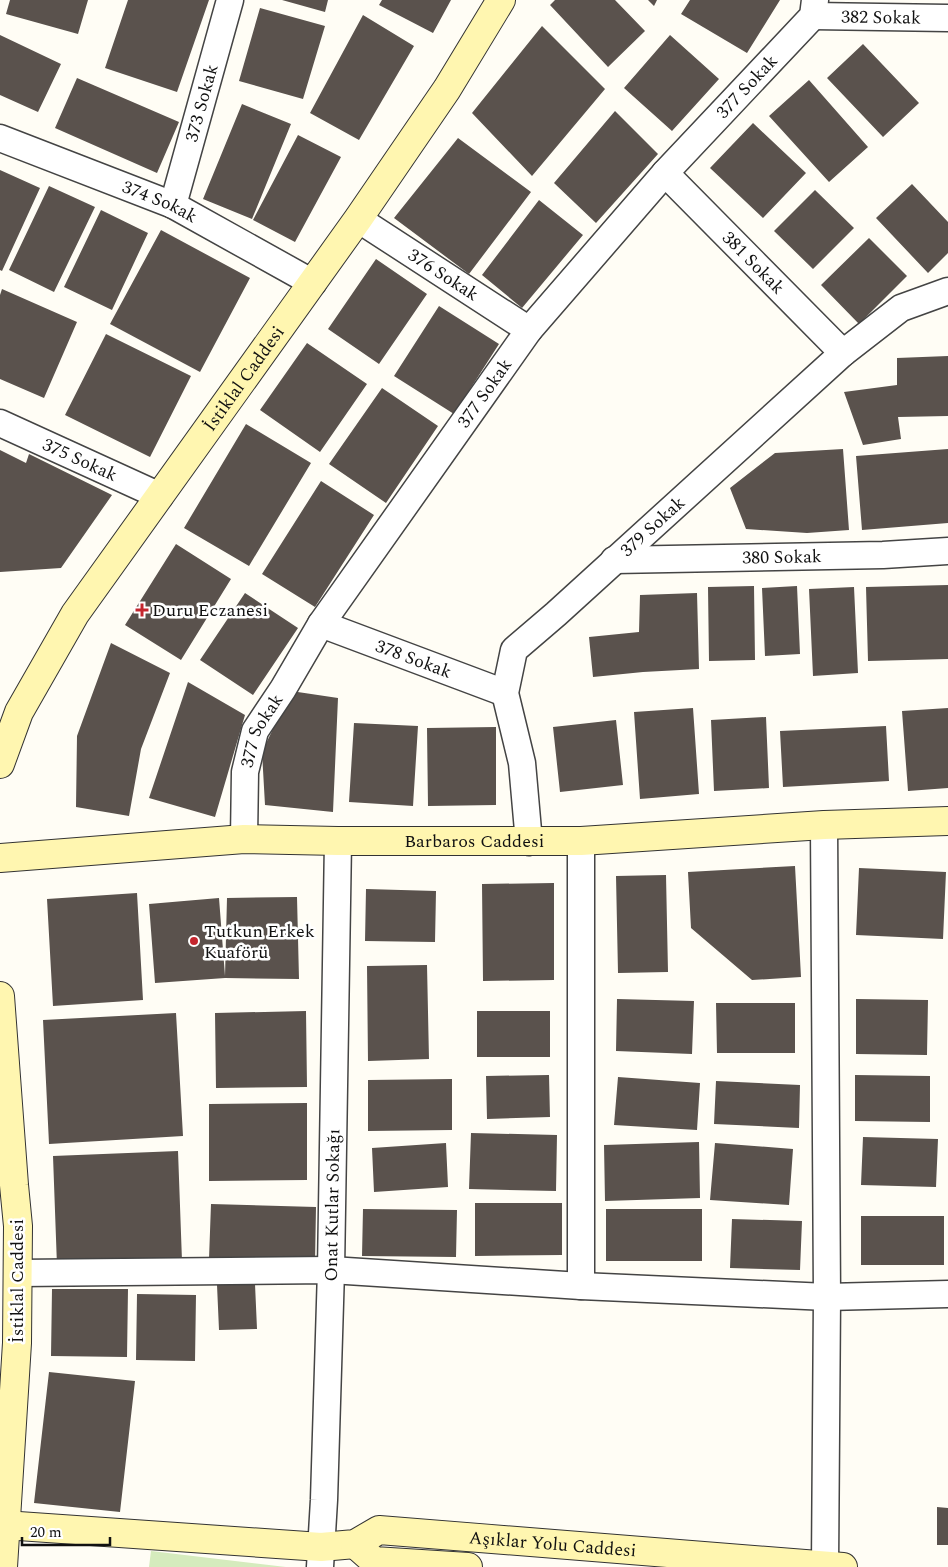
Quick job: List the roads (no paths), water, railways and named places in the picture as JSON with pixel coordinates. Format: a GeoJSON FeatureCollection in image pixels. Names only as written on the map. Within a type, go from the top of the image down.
{"type":"FeatureCollection","features":[{"type":"Feature","properties":{"kind":"street","name":"373 Sokak"},"geometry":{"type":"LineString","coordinates":[[173,205],[230,0]]}},
{"type":"Feature","properties":{"kind":"street","name":"İstiklal Caddesi"},"geometry":{"type":"LineString","coordinates":[[0,764],[19,712],[75,614],[358,219],[447,89],[501,0]]}},
{"type":"Feature","properties":{"kind":"street","name":"382 Sokak"},"geometry":{"type":"LineString","coordinates":[[814,8],[948,18]]}},
{"type":"Feature","properties":{"kind":"street","name":"377 Sokak"},"geometry":{"type":"LineString","coordinates":[[244,839],[245,772],[255,731],[283,689],[321,624],[529,330],[814,8]]}},
{"type":"Feature","properties":{"kind":"street","name":"374 Sokak"},"geometry":{"type":"LineString","coordinates":[[0,138],[173,205],[313,283]]}},
{"type":"Feature","properties":{"kind":"street","name":"381 Sokak"},"geometry":{"type":"LineString","coordinates":[[666,173],[843,353]]}},
{"type":"Feature","properties":{"kind":"street","name":"376 Sokak"},"geometry":{"type":"LineString","coordinates":[[358,219],[529,330]]}},
{"type":"Feature","properties":{"kind":"street","name":"379 Sokak"},"geometry":{"type":"LineString","coordinates":[[529,842],[522,763],[505,693],[514,650],[843,353],[901,308],[948,291]]}},
{"type":"Feature","properties":{"kind":"street","name":"375 Sokak"},"geometry":{"type":"LineString","coordinates":[[0,422],[160,496]]}},
{"type":"Feature","properties":{"kind":"street","name":"380 Sokak"},"geometry":{"type":"LineString","coordinates":[[614,560],[883,556],[948,551]]}},
{"type":"Feature","properties":{"kind":"street","name":"378 Sokak"},"geometry":{"type":"LineString","coordinates":[[321,624],[505,693]]}},
{"type":"Feature","properties":{"kind":"street","name":"Barbaros Caddesi"},"geometry":{"type":"LineString","coordinates":[[0,858],[244,839],[581,841],[824,825],[948,821]]}},
{"type":"Feature","properties":{"kind":"street"},"geometry":{"type":"LineString","coordinates":[[824,825],[831,1567]]}},
{"type":"Feature","properties":{"kind":"street","name":"Onat Kutlar Sokağı"},"geometry":{"type":"LineString","coordinates":[[320,1557],[324,1500],[330,1270],[338,841]]}},
{"type":"Feature","properties":{"kind":"street"},"geometry":{"type":"LineString","coordinates":[[581,841],[581,1286]]}},
{"type":"Feature","properties":{"kind":"street","name":"İstiklal Caddesi"},"geometry":{"type":"LineString","coordinates":[[0,996],[9,1227],[18,1273],[17,1343],[3,1512],[3,1567]]}},
{"type":"Feature","properties":{"kind":"street"},"geometry":{"type":"LineString","coordinates":[[18,1273],[330,1270],[581,1286],[827,1297],[948,1294]]}},
{"type":"Feature","properties":{"kind":"street","name":"Aşıklar Yolu Caddesi"},"geometry":{"type":"LineString","coordinates":[[3,1512],[320,1557],[355,1544],[378,1530],[831,1567]]}},
{"type":"Feature","properties":{"kind":"street","name":"Aşıklar Yolu Caddesi"},"geometry":{"type":"LineString","coordinates":[[355,1544],[374,1561],[468,1567]]}},
{"type":"Feature","properties":{"kind":"place","name":"Duru Eczanesi"},"geometry":{"type":"Point","coordinates":[142,610]}},
{"type":"Feature","properties":{"kind":"place","name":"Tutkun Erkek Kuaförü"},"geometry":{"type":"Point","coordinates":[194,941]}}]}
